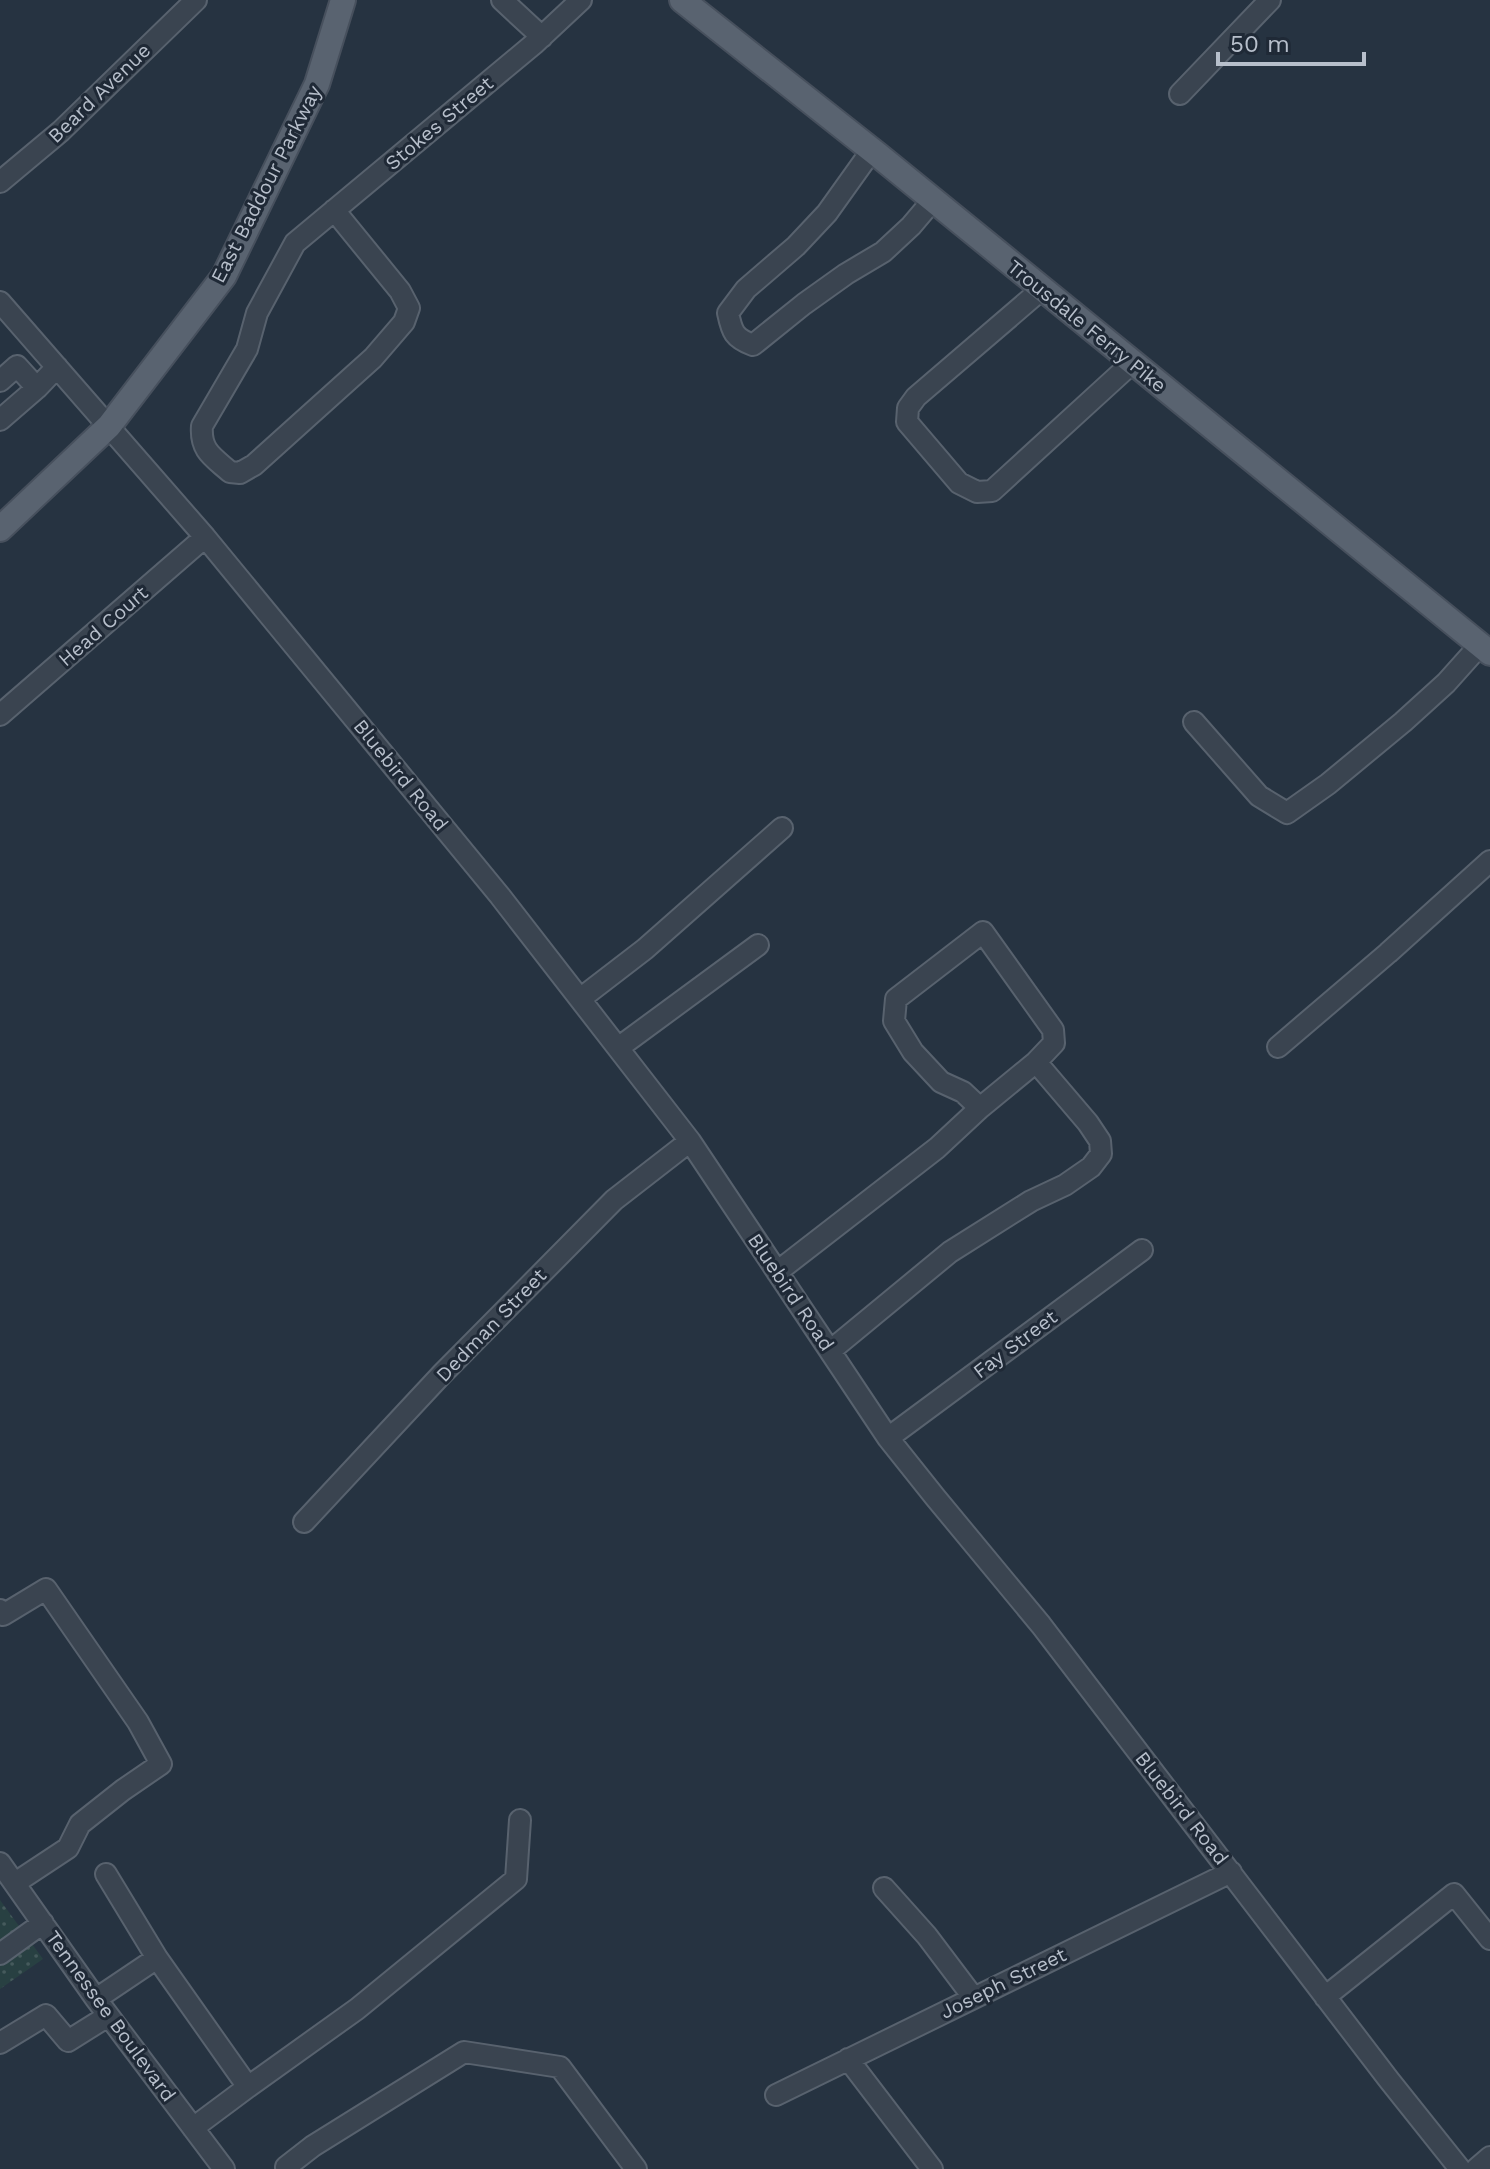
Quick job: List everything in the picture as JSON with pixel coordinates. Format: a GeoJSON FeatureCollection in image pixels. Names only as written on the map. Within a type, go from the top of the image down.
{"type":"FeatureCollection","features":[{"type":"Feature","properties":{"kind":"main road","name":"East Baddour Parkway"},"geometry":{"type":"LineString","coordinates":[[0,529],[109,426],[224,276],[317,84],[343,0]]}},
{"type":"Feature","properties":{"kind":"main road","name":"Trousdale Ferry Pike"},"geometry":{"type":"LineString","coordinates":[[682,0],[872,150],[1485,649]]}},
{"type":"Feature","properties":{"kind":"street","name":"Beard Avenue"},"geometry":{"type":"LineString","coordinates":[[0,182],[61,131],[196,0]]}},
{"type":"Feature","properties":{"kind":"street"},"geometry":{"type":"LineString","coordinates":[[502,0],[542,37]]}},
{"type":"Feature","properties":{"kind":"street"},"geometry":{"type":"LineString","coordinates":[[1180,94],[1270,0]]}},
{"type":"Feature","properties":{"kind":"street","name":"Stokes Street"},"geometry":{"type":"LineString","coordinates":[[334,210],[400,291],[409,308],[404,322],[373,358],[254,465],[240,473],[230,472],[208,453],[201,440],[202,426],[247,349],[257,313],[295,243],[334,210],[542,37],[578,1]]}},
{"type":"Feature","properties":{"kind":"street"},"geometry":{"type":"LineString","coordinates":[[872,150],[827,213],[796,246],[746,289],[728,313],[731,330],[740,340],[753,345],[804,304],[883,252],[933,200]]}},
{"type":"Feature","properties":{"kind":"street"},"geometry":{"type":"LineString","coordinates":[[1042,289],[916,397],[908,408],[907,422],[959,483],[977,492],[992,491],[1132,363]]}},
{"type":"Feature","properties":{"kind":"street","name":"Bluebird Road"},"geometry":{"type":"LineString","coordinates":[[0,302],[205,537],[500,896],[690,1141],[888,1438],[1041,1625],[1460,2169]]}},
{"type":"Feature","properties":{"kind":"street"},"geometry":{"type":"LineString","coordinates":[[0,381],[17,366],[37,388]]}},
{"type":"Feature","properties":{"kind":"street"},"geometry":{"type":"LineString","coordinates":[[0,420],[57,367]]}},
{"type":"Feature","properties":{"kind":"street","name":"Head Court"},"geometry":{"type":"LineString","coordinates":[[0,715],[205,537]]}},
{"type":"Feature","properties":{"kind":"street"},"geometry":{"type":"LineString","coordinates":[[1194,722],[1259,796],[1287,813],[1328,784],[1403,722],[1485,649]]}},
{"type":"Feature","properties":{"kind":"street"},"geometry":{"type":"LineString","coordinates":[[580,999],[645,949],[782,828]]}},
{"type":"Feature","properties":{"kind":"street"},"geometry":{"type":"LineString","coordinates":[[1278,1047],[1490,861]]}},
{"type":"Feature","properties":{"kind":"street"},"geometry":{"type":"LineString","coordinates":[[777,1272],[937,1148],[1054,1043],[1053,1030],[983,932],[896,999],[894,1021],[913,1052],[941,1082],[963,1092],[980,1108]]}},
{"type":"Feature","properties":{"kind":"street"},"geometry":{"type":"LineString","coordinates":[[618,1048],[758,945]]}},
{"type":"Feature","properties":{"kind":"street"},"geometry":{"type":"LineString","coordinates":[[830,1351],[950,1252],[1031,1201],[1065,1185],[1091,1167],[1101,1154],[1100,1141],[1088,1123],[1036,1062]]}},
{"type":"Feature","properties":{"kind":"street","name":"Dedman Street"},"geometry":{"type":"LineString","coordinates":[[304,1522],[442,1374],[614,1200],[690,1141]]}},
{"type":"Feature","properties":{"kind":"street","name":"Fay Street"},"geometry":{"type":"LineString","coordinates":[[888,1438],[1142,1250]]}},
{"type":"Feature","properties":{"kind":"street"},"geometry":{"type":"LineString","coordinates":[[1,1614],[46,1589],[138,1722],[161,1764],[80,1824],[68,1848],[15,1883]]}},
{"type":"Feature","properties":{"kind":"street"},"geometry":{"type":"LineString","coordinates":[[193,2128],[357,2009],[516,1879],[520,1820]]}},
{"type":"Feature","properties":{"kind":"street","name":"Tennessee Boulevard"},"geometry":{"type":"LineString","coordinates":[[0,1863],[102,2008],[224,2169]]}},
{"type":"Feature","properties":{"kind":"street","name":"Joseph Street"},"geometry":{"type":"LineString","coordinates":[[776,2095],[1231,1872]]}},
{"type":"Feature","properties":{"kind":"street"},"geometry":{"type":"LineString","coordinates":[[106,1874],[157,1958],[248,2087]]}},
{"type":"Feature","properties":{"kind":"street"},"geometry":{"type":"LineString","coordinates":[[884,1888],[927,1936],[973,1997]]}},
{"type":"Feature","properties":{"kind":"street"},"geometry":{"type":"LineString","coordinates":[[1325,1997],[1454,1894],[1490,1939]]}},
{"type":"Feature","properties":{"kind":"street"},"geometry":{"type":"LineString","coordinates":[[0,1954],[43,1923]]}},
{"type":"Feature","properties":{"kind":"street"},"geometry":{"type":"LineString","coordinates":[[0,2043],[46,2015],[68,2041],[157,1958]]}},
{"type":"Feature","properties":{"kind":"street"},"geometry":{"type":"LineString","coordinates":[[285,2168],[313,2146],[464,2052],[560,2067],[636,2169]]}},
{"type":"Feature","properties":{"kind":"street"},"geometry":{"type":"LineString","coordinates":[[848,2059],[932,2169]]}},
{"type":"Feature","properties":{"kind":"street"},"geometry":{"type":"LineString","coordinates":[[1476,2169],[1490,2157]]}},
{"type":"Feature","properties":{"kind":"green space"},"geometry":{"type":"Polygon","coordinates":[[[0,1900],[43,1959],[0,1989],[0,1900]]]}}]}
